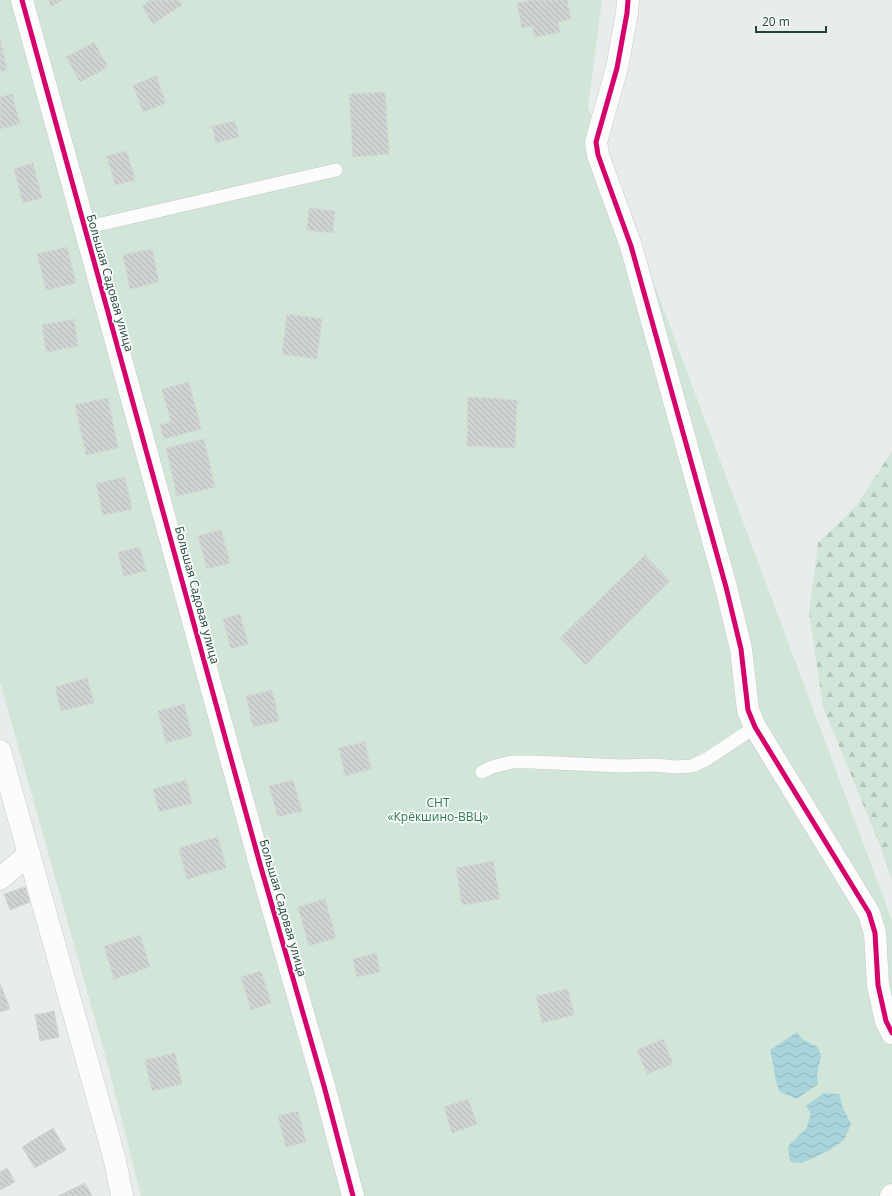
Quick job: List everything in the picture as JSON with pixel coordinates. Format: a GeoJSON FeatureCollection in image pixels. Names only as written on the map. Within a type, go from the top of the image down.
{"type":"FeatureCollection","features":[{"type":"Feature","properties":{"kind":"street","name":"Большая Садовая улица"},"geometry":{"type":"LineString","coordinates":[[22,0],[258,856],[324,1086],[353,1196]]}},
{"type":"Feature","properties":{"kind":"street"},"geometry":{"type":"LineString","coordinates":[[628,0],[617,68],[596,142],[598,155],[631,246],[726,587],[741,649],[748,710],[755,727],[868,912],[875,933],[878,985],[886,1021],[892,1033]]}},
{"type":"Feature","properties":{"kind":"street"},"geometry":{"type":"LineString","coordinates":[[0,751],[106,1128],[115,1161],[122,1196]]}},
{"type":"Feature","properties":{"kind":"street"},"geometry":{"type":"LineString","coordinates":[[0,879],[29,854]]}},
{"type":"Feature","properties":{"kind":"lane"},"geometry":{"type":"LineString","coordinates":[[84,228],[336,170]]}},
{"type":"Feature","properties":{"kind":"lane"},"geometry":{"type":"LineString","coordinates":[[482,772],[492,767],[512,762],[621,766],[692,766],[707,759],[755,727]]}},
{"type":"Feature","properties":{"kind":"green space","name":"СНТ «Крёкшино-ВВЦ»"},"geometry":{"type":"Polygon","coordinates":[[[0,0],[602,0],[588,107],[892,920],[892,1196],[141,1196],[109,1069],[0,682],[0,0]]]}},
{"type":"Feature","properties":{"kind":"green space"},"geometry":{"type":"Polygon","coordinates":[[[892,451],[892,880],[881,848],[823,707],[809,613],[818,543],[856,506],[892,451]]]}},
{"type":"Feature","properties":{"kind":"water"},"geometry":{"type":"Polygon","coordinates":[[[797,1032],[802,1039],[818,1047],[821,1056],[817,1075],[818,1084],[797,1099],[780,1092],[776,1082],[770,1050],[797,1032]]]}},
{"type":"Feature","properties":{"kind":"water"},"geometry":{"type":"Polygon","coordinates":[[[824,1093],[839,1094],[843,1108],[851,1124],[844,1140],[830,1150],[802,1163],[790,1162],[788,1146],[806,1129],[811,1114],[806,1106],[824,1093]]]}},
{"type":"Feature","properties":{"kind":"building"},"geometry":{"type":"Polygon","coordinates":[[[48,0],[62,0],[52,6],[48,0]]]}},
{"type":"Feature","properties":{"kind":"building"},"geometry":{"type":"Polygon","coordinates":[[[151,0],[179,0],[182,5],[153,24],[142,6],[151,0]]]}},
{"type":"Feature","properties":{"kind":"building"},"geometry":{"type":"Polygon","coordinates":[[[532,0],[567,0],[571,19],[558,22],[560,32],[535,37],[532,26],[522,28],[517,3],[532,0]]]}},
{"type":"Feature","properties":{"kind":"building"},"geometry":{"type":"Polygon","coordinates":[[[0,38],[7,70],[0,72],[0,38]]]}},
{"type":"Feature","properties":{"kind":"building"},"geometry":{"type":"Polygon","coordinates":[[[94,42],[108,67],[80,82],[66,57],[94,42]]]}},
{"type":"Feature","properties":{"kind":"building"},"geometry":{"type":"Polygon","coordinates":[[[156,76],[166,103],[143,112],[133,85],[156,76]]]}},
{"type":"Feature","properties":{"kind":"building"},"geometry":{"type":"Polygon","coordinates":[[[385,92],[389,154],[353,157],[349,94],[385,92]]]}},
{"type":"Feature","properties":{"kind":"building"},"geometry":{"type":"Polygon","coordinates":[[[12,94],[20,124],[0,129],[0,97],[12,94]]]}},
{"type":"Feature","properties":{"kind":"building"},"geometry":{"type":"Polygon","coordinates":[[[235,121],[239,137],[216,143],[212,126],[235,121]]]}},
{"type":"Feature","properties":{"kind":"building"},"geometry":{"type":"Polygon","coordinates":[[[127,151],[135,180],[115,185],[107,156],[127,151]]]}},
{"type":"Feature","properties":{"kind":"building"},"geometry":{"type":"Polygon","coordinates":[[[33,163],[42,198],[23,203],[14,169],[33,163]]]}},
{"type":"Feature","properties":{"kind":"building"},"geometry":{"type":"Polygon","coordinates":[[[309,208],[335,211],[333,233],[307,230],[309,208]]]}},
{"type":"Feature","properties":{"kind":"building"},"geometry":{"type":"Polygon","coordinates":[[[67,247],[76,283],[46,290],[37,254],[67,247]]]}},
{"type":"Feature","properties":{"kind":"building"},"geometry":{"type":"Polygon","coordinates":[[[152,249],[159,282],[130,289],[123,255],[152,249]]]}},
{"type":"Feature","properties":{"kind":"building"},"geometry":{"type":"Polygon","coordinates":[[[287,314],[322,319],[317,359],[282,354],[287,314]]]}},
{"type":"Feature","properties":{"kind":"building"},"geometry":{"type":"Polygon","coordinates":[[[74,319],[78,346],[46,352],[42,325],[74,319]]]}},
{"type":"Feature","properties":{"kind":"building"},"geometry":{"type":"Polygon","coordinates":[[[189,382],[201,429],[164,439],[160,425],[171,422],[162,389],[189,382]]]}},
{"type":"Feature","properties":{"kind":"building"},"geometry":{"type":"Polygon","coordinates":[[[468,397],[517,400],[515,448],[467,446],[468,397]]]}},
{"type":"Feature","properties":{"kind":"building"},"geometry":{"type":"Polygon","coordinates":[[[108,398],[118,448],[86,455],[75,405],[108,398]]]}},
{"type":"Feature","properties":{"kind":"building"},"geometry":{"type":"Polygon","coordinates":[[[204,439],[215,487],[177,496],[166,448],[204,439]]]}},
{"type":"Feature","properties":{"kind":"building"},"geometry":{"type":"Polygon","coordinates":[[[125,477],[132,509],[103,515],[96,484],[125,477]]]}},
{"type":"Feature","properties":{"kind":"building"},"geometry":{"type":"Polygon","coordinates":[[[221,530],[230,563],[207,569],[198,536],[221,530]]]}},
{"type":"Feature","properties":{"kind":"building"},"geometry":{"type":"Polygon","coordinates":[[[140,547],[146,571],[124,576],[118,552],[140,547]]]}},
{"type":"Feature","properties":{"kind":"building"},"geometry":{"type":"Polygon","coordinates":[[[645,555],[670,581],[586,665],[560,638],[645,555]]]}},
{"type":"Feature","properties":{"kind":"building"},"geometry":{"type":"Polygon","coordinates":[[[240,614],[248,644],[231,649],[223,619],[240,614]]]}},
{"type":"Feature","properties":{"kind":"building"},"geometry":{"type":"Polygon","coordinates":[[[87,678],[94,703],[61,711],[55,687],[87,678]]]}},
{"type":"Feature","properties":{"kind":"building"},"geometry":{"type":"Polygon","coordinates":[[[272,690],[279,721],[253,727],[246,696],[272,690]]]}},
{"type":"Feature","properties":{"kind":"building"},"geometry":{"type":"Polygon","coordinates":[[[184,704],[192,736],[166,743],[158,711],[184,704]]]}},
{"type":"Feature","properties":{"kind":"building"},"geometry":{"type":"Polygon","coordinates":[[[365,742],[371,769],[345,776],[339,748],[365,742]]]}},
{"type":"Feature","properties":{"kind":"building"},"geometry":{"type":"Polygon","coordinates":[[[186,780],[192,803],[159,812],[153,789],[186,780]]]}},
{"type":"Feature","properties":{"kind":"building"},"geometry":{"type":"Polygon","coordinates":[[[293,780],[302,811],[278,817],[269,786],[293,780]]]}},
{"type":"Feature","properties":{"kind":"building"},"geometry":{"type":"Polygon","coordinates":[[[218,837],[226,868],[187,879],[179,848],[218,837]]]}},
{"type":"Feature","properties":{"kind":"building"},"geometry":{"type":"Polygon","coordinates":[[[493,861],[500,899],[462,905],[456,868],[493,861]]]}},
{"type":"Feature","properties":{"kind":"building"},"geometry":{"type":"Polygon","coordinates":[[[25,887],[30,902],[10,910],[4,894],[25,887]]]}},
{"type":"Feature","properties":{"kind":"building"},"geometry":{"type":"Polygon","coordinates":[[[325,899],[336,938],[309,946],[298,907],[325,899]]]}},
{"type":"Feature","properties":{"kind":"building"},"geometry":{"type":"Polygon","coordinates":[[[140,935],[150,967],[114,979],[104,946],[140,935]]]}},
{"type":"Feature","properties":{"kind":"building"},"geometry":{"type":"Polygon","coordinates":[[[376,953],[380,972],[357,977],[353,959],[376,953]]]}},
{"type":"Feature","properties":{"kind":"building"},"geometry":{"type":"Polygon","coordinates":[[[261,971],[271,1003],[251,1010],[241,977],[261,971]]]}},
{"type":"Feature","properties":{"kind":"building"},"geometry":{"type":"Polygon","coordinates":[[[0,983],[10,1009],[0,1012],[0,983]]]}},
{"type":"Feature","properties":{"kind":"building"},"geometry":{"type":"Polygon","coordinates":[[[568,989],[574,1015],[542,1023],[536,996],[568,989]]]}},
{"type":"Feature","properties":{"kind":"building"},"geometry":{"type":"Polygon","coordinates":[[[54,1011],[59,1037],[40,1041],[35,1015],[54,1011]]]}},
{"type":"Feature","properties":{"kind":"building"},"geometry":{"type":"Polygon","coordinates":[[[663,1039],[673,1064],[647,1074],[637,1050],[663,1039]]]}},
{"type":"Feature","properties":{"kind":"building"},"geometry":{"type":"Polygon","coordinates":[[[175,1053],[182,1084],[152,1091],[145,1060],[175,1053]]]}},
{"type":"Feature","properties":{"kind":"building"},"geometry":{"type":"Polygon","coordinates":[[[468,1099],[477,1124],[452,1133],[444,1107],[468,1099]]]}},
{"type":"Feature","properties":{"kind":"building"},"geometry":{"type":"Polygon","coordinates":[[[298,1111],[306,1142],[286,1147],[278,1116],[298,1111]]]}},
{"type":"Feature","properties":{"kind":"building"},"geometry":{"type":"Polygon","coordinates":[[[53,1128],[66,1150],[35,1168],[22,1147],[53,1128]]]}},
{"type":"Feature","properties":{"kind":"building"},"geometry":{"type":"Polygon","coordinates":[[[7,1168],[15,1182],[0,1190],[0,1172],[7,1168]]]}},
{"type":"Feature","properties":{"kind":"building"},"geometry":{"type":"Polygon","coordinates":[[[85,1183],[92,1196],[58,1196],[85,1183]]]}},
{"type":"Feature","properties":{"kind":"cycle path"},"geometry":{"type":"LineString","coordinates":[[22,0],[260,864],[324,1086],[353,1196]]}},
{"type":"Feature","properties":{"kind":"cycle path"},"geometry":{"type":"LineString","coordinates":[[628,0],[617,68],[596,142],[598,155],[631,246],[726,587],[741,649],[748,710],[755,727],[869,913],[875,933],[878,985],[886,1021],[892,1033]]}}]}
